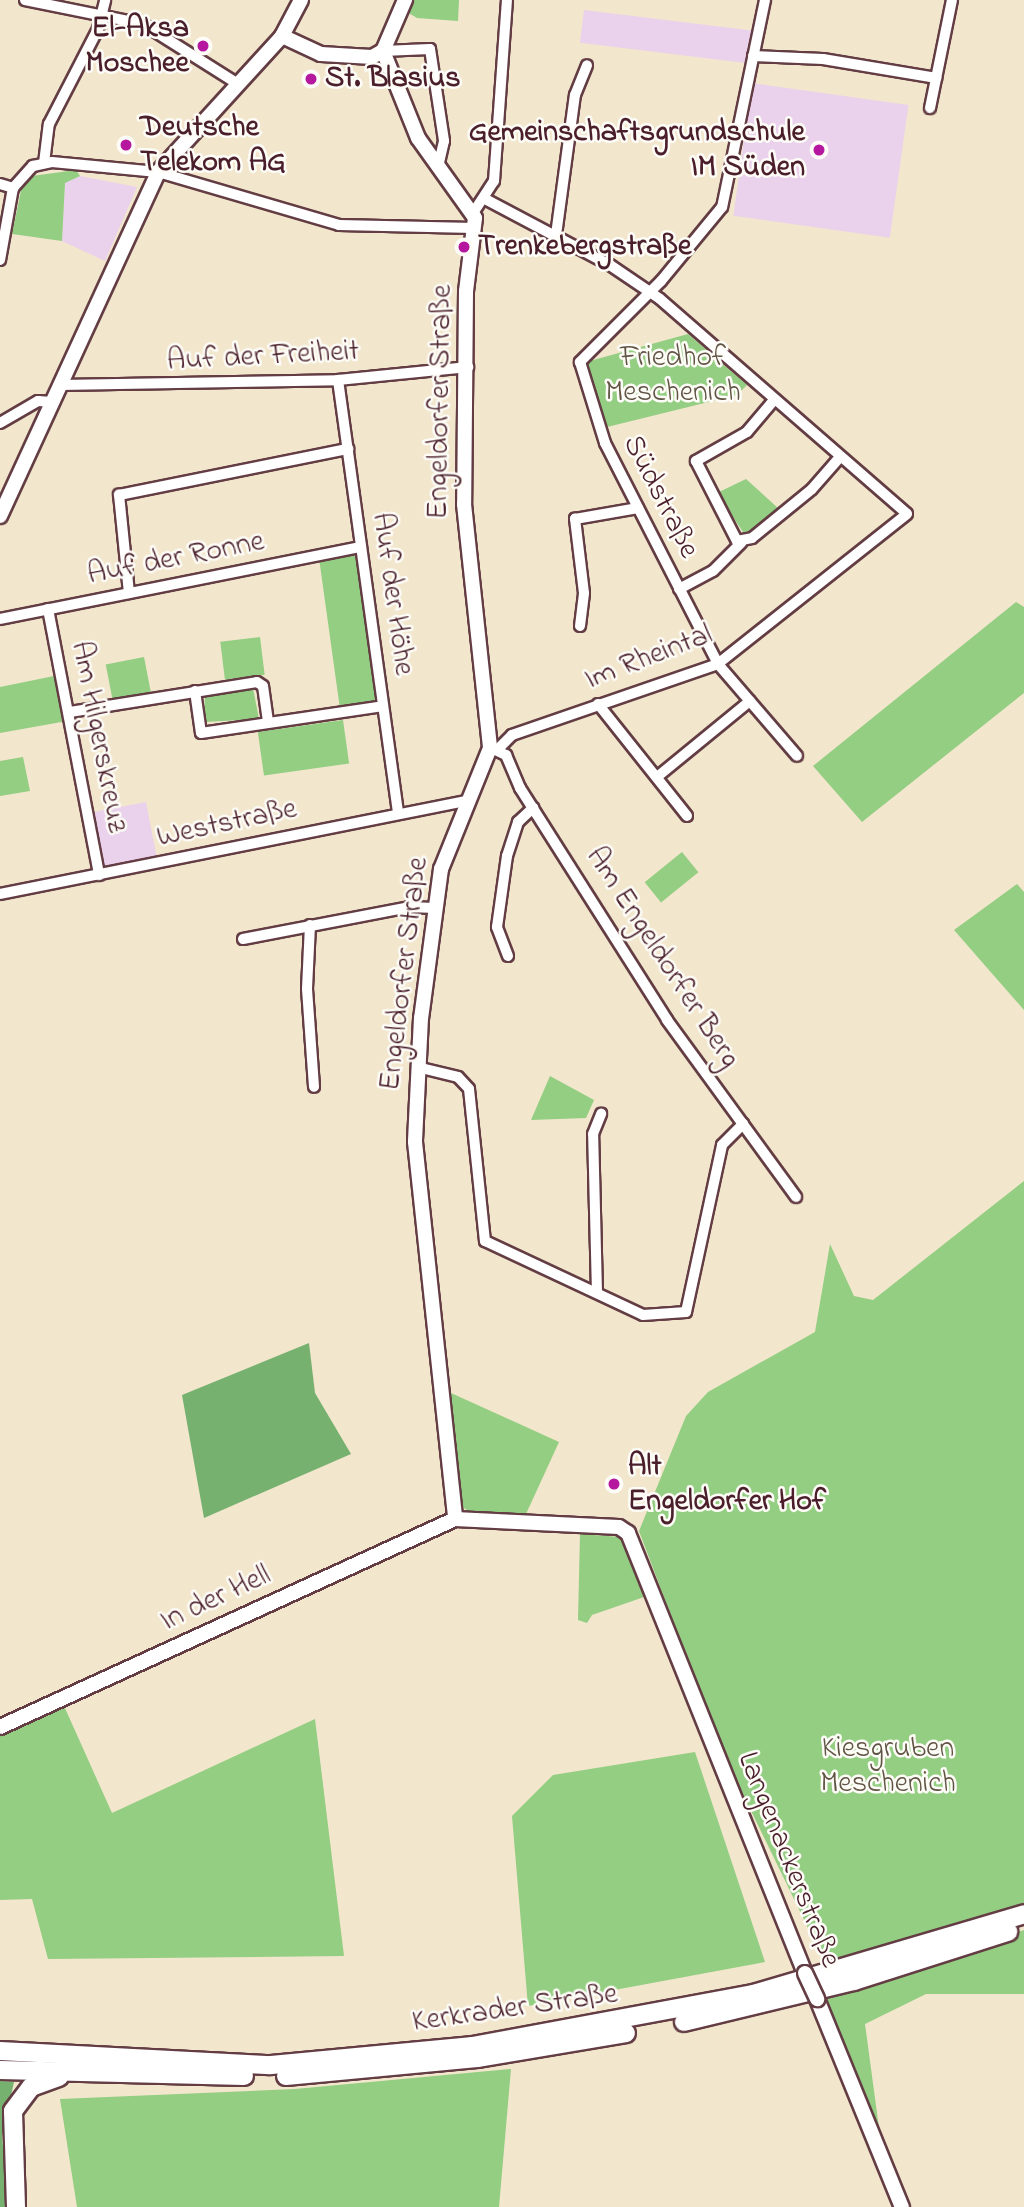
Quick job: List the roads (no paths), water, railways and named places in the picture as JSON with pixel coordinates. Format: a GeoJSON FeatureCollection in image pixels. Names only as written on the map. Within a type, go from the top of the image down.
{"type":"FeatureCollection","features":[{"type":"Feature","properties":{"kind":"highway","name":"Kerkrader Straße"},"geometry":{"type":"LineString","coordinates":[[0,2051],[271,2065],[473,2046],[753,1994],[1024,1914]]}},
{"type":"Feature","properties":{"kind":"highway","name":"Kerkrader Straße"},"geometry":{"type":"LineString","coordinates":[[0,2070],[94,2074],[320,2075],[573,2044],[752,2008],[1024,1926]]}},
{"type":"Feature","properties":{"kind":"highway"},"geometry":{"type":"LineString","coordinates":[[16,2207],[10,2135],[18,2101],[44,2080],[94,2074]]}},
{"type":"Feature","properties":{"kind":"street"},"geometry":{"type":"LineString","coordinates":[[25,0],[102,15],[153,29],[238,84]]}},
{"type":"Feature","properties":{"kind":"street"},"geometry":{"type":"LineString","coordinates":[[44,163],[49,124],[64,100],[102,15],[104,0]]}},
{"type":"Feature","properties":{"kind":"street"},"geometry":{"type":"LineString","coordinates":[[0,516],[158,172],[282,36],[301,0]]}},
{"type":"Feature","properties":{"kind":"street"},"geometry":{"type":"LineString","coordinates":[[405,0],[383,51],[418,138],[475,210],[487,200],[494,181],[507,0]]}},
{"type":"Feature","properties":{"kind":"street"},"geometry":{"type":"LineString","coordinates":[[649,291],[722,207],[765,0]]}},
{"type":"Feature","properties":{"kind":"street"},"geometry":{"type":"LineString","coordinates":[[930,108],[952,0]]}},
{"type":"Feature","properties":{"kind":"street"},"geometry":{"type":"LineString","coordinates":[[282,36],[321,54],[372,57],[383,51],[430,49],[444,141],[438,166]]}},
{"type":"Feature","properties":{"kind":"street"},"geometry":{"type":"LineString","coordinates":[[753,56],[823,59],[936,78]]}},
{"type":"Feature","properties":{"kind":"street"},"geometry":{"type":"LineString","coordinates":[[556,235],[575,95],[587,65]]}},
{"type":"Feature","properties":{"kind":"street"},"geometry":{"type":"LineString","coordinates":[[0,260],[13,188],[44,163],[90,162],[158,172],[340,225],[474,228]]}},
{"type":"Feature","properties":{"kind":"street"},"geometry":{"type":"LineString","coordinates":[[0,184],[13,188]]}},
{"type":"Feature","properties":{"kind":"street"},"geometry":{"type":"LineString","coordinates":[[487,200],[556,235],[649,291],[840,457],[812,489],[741,543],[713,571],[679,589]]}},
{"type":"Feature","properties":{"kind":"street","name":"Engeldorfer Straße"},"geometry":{"type":"LineString","coordinates":[[455,1520],[415,1167],[417,1067],[435,908],[464,801],[494,749],[466,552],[466,291],[475,210]]}},
{"type":"Feature","properties":{"kind":"street","name":"Südstraße"},"geometry":{"type":"LineString","coordinates":[[649,291],[580,362],[605,443],[718,664],[797,756]]}},
{"type":"Feature","properties":{"kind":"street","name":"Auf der Freiheit"},"geometry":{"type":"LineString","coordinates":[[60,385],[338,380],[468,367]]}},
{"type":"Feature","properties":{"kind":"street","name":"Auf der Höhe"},"geometry":{"type":"LineString","coordinates":[[338,380],[398,814]]}},
{"type":"Feature","properties":{"kind":"street"},"geometry":{"type":"LineString","coordinates":[[741,543],[696,461],[747,432],[774,400]]}},
{"type":"Feature","properties":{"kind":"street"},"geometry":{"type":"LineString","coordinates":[[0,423],[38,401],[52,402]]}},
{"type":"Feature","properties":{"kind":"street"},"geometry":{"type":"LineString","coordinates":[[129,593],[120,495],[348,449]]}},
{"type":"Feature","properties":{"kind":"street","name":"Im Rheintal"},"geometry":{"type":"LineString","coordinates":[[494,749],[512,735],[718,664],[907,514],[840,457]]}},
{"type":"Feature","properties":{"kind":"street"},"geometry":{"type":"LineString","coordinates":[[580,626],[583,593],[575,519],[638,508]]}},
{"type":"Feature","properties":{"kind":"street","name":"Auf der Ronne"},"geometry":{"type":"LineString","coordinates":[[0,619],[361,547]]}},
{"type":"Feature","properties":{"kind":"street","name":"Am Hilgerskreuz"},"geometry":{"type":"LineString","coordinates":[[48,609],[70,712],[99,875]]}},
{"type":"Feature","properties":{"kind":"street"},"geometry":{"type":"LineString","coordinates":[[70,712],[261,683],[268,723]]}},
{"type":"Feature","properties":{"kind":"street"},"geometry":{"type":"LineString","coordinates":[[195,691],[201,733],[383,706]]}},
{"type":"Feature","properties":{"kind":"street"},"geometry":{"type":"LineString","coordinates":[[657,777],[750,701]]}},
{"type":"Feature","properties":{"kind":"street"},"geometry":{"type":"LineString","coordinates":[[598,704],[687,816]]}},
{"type":"Feature","properties":{"kind":"street","name":"Am Engeldorfer Berg"},"geometry":{"type":"LineString","coordinates":[[494,749],[667,1020],[796,1197]]}},
{"type":"Feature","properties":{"kind":"street","name":"Weststraße"},"geometry":{"type":"LineString","coordinates":[[0,894],[464,801]]}},
{"type":"Feature","properties":{"kind":"street"},"geometry":{"type":"LineString","coordinates":[[508,956],[497,927],[507,856],[519,822],[533,808]]}},
{"type":"Feature","properties":{"kind":"street"},"geometry":{"type":"LineString","coordinates":[[243,939],[409,907],[435,908]]}},
{"type":"Feature","properties":{"kind":"street"},"geometry":{"type":"LineString","coordinates":[[310,925],[307,989],[314,1087]]}},
{"type":"Feature","properties":{"kind":"street"},"geometry":{"type":"LineString","coordinates":[[417,1067],[458,1077],[469,1089],[485,1241],[643,1315],[686,1312],[722,1145],[743,1124]]}},
{"type":"Feature","properties":{"kind":"street"},"geometry":{"type":"LineString","coordinates":[[597,1293],[593,1134],[601,1114]]}},
{"type":"Feature","properties":{"kind":"street","name":"Langenackerstraße"},"geometry":{"type":"LineString","coordinates":[[455,1520],[619,1527],[628,1533],[902,2207]]}},
{"type":"Feature","properties":{"kind":"street","name":"In der Hell"},"geometry":{"type":"LineString","coordinates":[[0,1727],[455,1520]]}},
{"type":"Feature","properties":{"kind":"place","name":"El-Aksa Moschee"},"geometry":{"type":"Point","coordinates":[203,46]}},
{"type":"Feature","properties":{"kind":"place","name":"St. Blasius"},"geometry":{"type":"Point","coordinates":[311,79]}},
{"type":"Feature","properties":{"kind":"place","name":"Deutsche Telekom AG"},"geometry":{"type":"Point","coordinates":[126,145]}},
{"type":"Feature","properties":{"kind":"place","name":"Gemeinschaftsgrundschule IM Süden"},"geometry":{"type":"Point","coordinates":[819,150]}},
{"type":"Feature","properties":{"kind":"place","name":"Trenkebergstraße"},"geometry":{"type":"Point","coordinates":[464,247]}},
{"type":"Feature","properties":{"kind":"place","name":"Alt Engeldorfer Hof"},"geometry":{"type":"Point","coordinates":[614,1484]}},
{"type":"Feature","properties":{"kind":"park label","name":"Friedhof Meschenich"},"geometry":{"type":"Point","coordinates":[673,375]}},
{"type":"Feature","properties":{"kind":"park label","name":"Kiesgruben Meschenich"},"geometry":{"type":"Point","coordinates":[888,1766]}}]}
